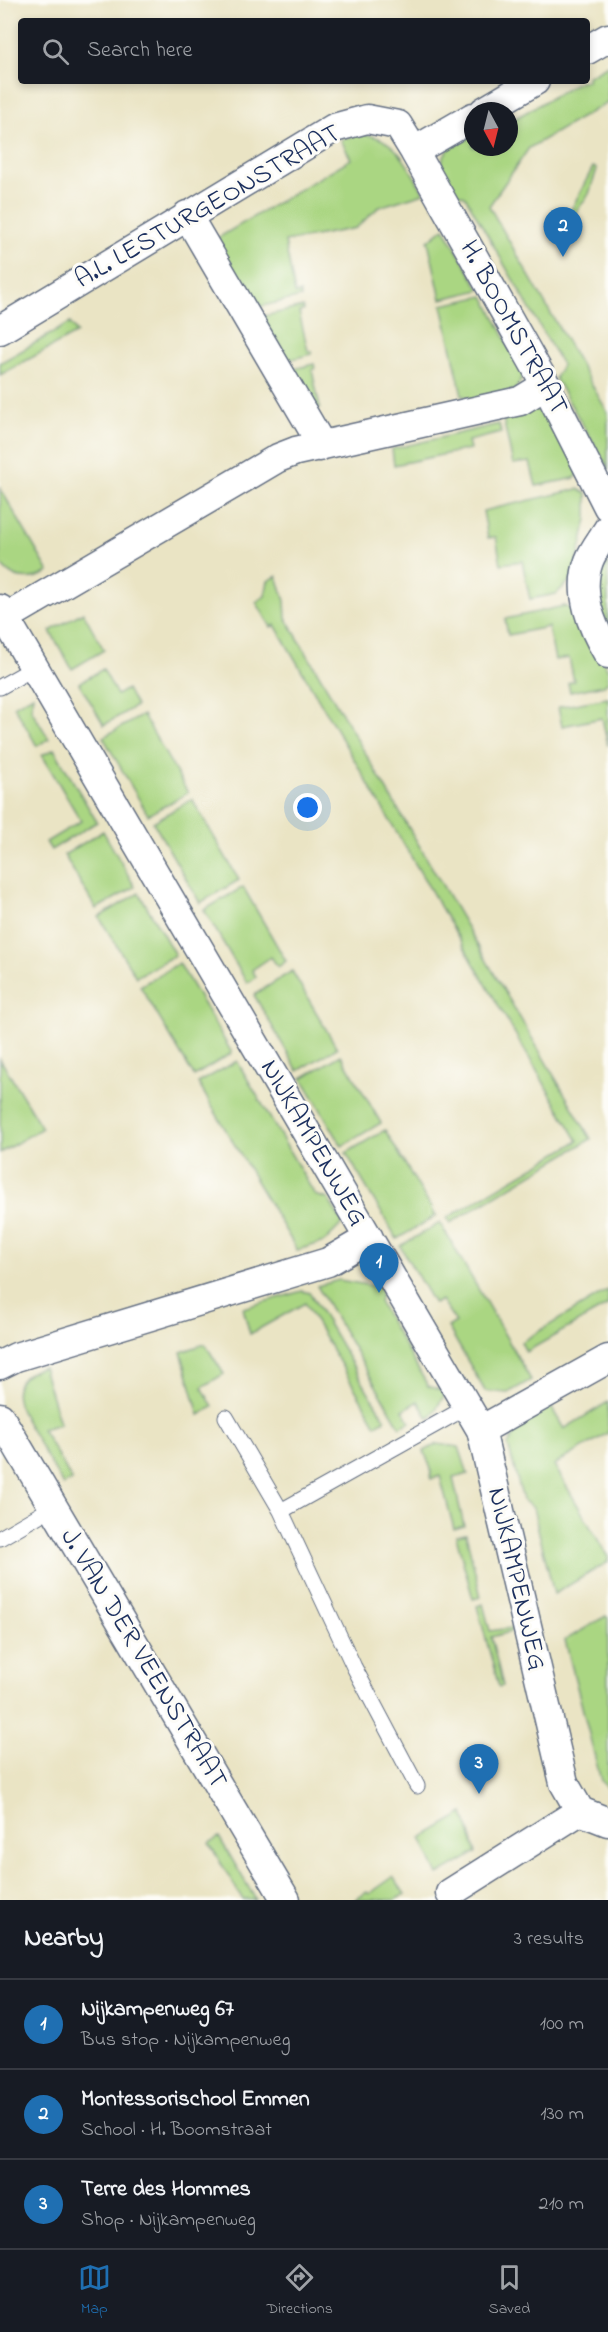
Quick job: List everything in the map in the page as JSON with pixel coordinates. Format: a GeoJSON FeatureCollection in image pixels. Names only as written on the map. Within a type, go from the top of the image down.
{"type":"FeatureCollection","features":[{"type":"Feature","properties":{"kind":"street"},"geometry":{"type":"LineString","coordinates":[[590,48],[608,38]]}},
{"type":"Feature","properties":{"kind":"street"},"geometry":{"type":"LineString","coordinates":[[499,102],[530,84]]}},
{"type":"Feature","properties":{"kind":"street","name":"A.L. LESTURGEONSTRAAT"},"geometry":{"type":"LineString","coordinates":[[0,330],[334,128],[367,119],[398,124],[414,152]]}},
{"type":"Feature","properties":{"kind":"street"},"geometry":{"type":"LineString","coordinates":[[414,152],[464,122]]}},
{"type":"Feature","properties":{"kind":"street","name":"H. BOOMSTRAAT"},"geometry":{"type":"LineString","coordinates":[[414,152],[546,385],[608,507]]}},
{"type":"Feature","properties":{"kind":"street"},"geometry":{"type":"LineString","coordinates":[[187,215],[316,435],[319,447]]}},
{"type":"Feature","properties":{"kind":"street"},"geometry":{"type":"LineString","coordinates":[[3,613],[278,458],[520,401],[546,385]]}},
{"type":"Feature","properties":{"kind":"street"},"geometry":{"type":"LineString","coordinates":[[608,529],[588,561],[585,592],[591,626],[608,654]]}},
{"type":"Feature","properties":{"kind":"street","name":"NIJKAMPENWEG"},"geometry":{"type":"LineString","coordinates":[[3,613],[474,1419],[564,1783],[580,1811]]}},
{"type":"Feature","properties":{"kind":"street"},"geometry":{"type":"LineString","coordinates":[[0,1365],[16,1357],[328,1262],[369,1238]]}},
{"type":"Feature","properties":{"kind":"street"},"geometry":{"type":"LineString","coordinates":[[474,1419],[608,1359]]}},
{"type":"Feature","properties":{"kind":"street","name":"J. VAN DER VEENSTRAAT"},"geometry":{"type":"LineString","coordinates":[[0,1417],[286,1900]]}},
{"type":"Feature","properties":{"kind":"street"},"geometry":{"type":"LineString","coordinates":[[448,1898],[580,1811],[608,1822]]}},
{"type":"Feature","properties":{"kind":"lane"},"geometry":{"type":"LineString","coordinates":[[0,687],[34,668]]}},
{"type":"Feature","properties":{"kind":"lane"},"geometry":{"type":"LineString","coordinates":[[226,1417],[281,1511],[354,1667],[417,1786]]}},
{"type":"Feature","properties":{"kind":"lane"},"geometry":{"type":"LineString","coordinates":[[281,1511],[474,1419]]}},
{"type":"Feature","properties":{"kind":"lane"},"geometry":{"type":"LineString","coordinates":[[0,1538],[53,1507]]}},
{"type":"Feature","properties":{"kind":"green space"},"geometry":{"type":"Polygon","coordinates":[[[608,65],[608,102],[529,148],[489,206],[608,413],[608,468],[555,378],[562,365],[465,196],[448,192],[442,170],[442,162],[448,150],[464,138],[464,156],[518,156],[518,117],[575,84],[590,84],[590,75],[608,65]]]}},
{"type":"Feature","properties":{"kind":"green space"},"geometry":{"type":"Polygon","coordinates":[[[359,134],[382,140],[399,153],[424,193],[379,207],[356,228],[285,242],[295,294],[300,293],[301,297],[250,309],[211,242],[351,159],[341,140],[359,134]]]}},
{"type":"Feature","properties":{"kind":"green space"},"geometry":{"type":"Polygon","coordinates":[[[593,167],[597,169],[589,194],[574,215],[569,214],[593,167]]]}},
{"type":"Feature","properties":{"kind":"green space"},"geometry":{"type":"Polygon","coordinates":[[[444,228],[480,290],[441,299],[428,241],[444,228]]]}},
{"type":"Feature","properties":{"kind":"green space"},"geometry":{"type":"Polygon","coordinates":[[[484,296],[524,375],[515,390],[473,401],[462,395],[442,305],[484,296]]]}},
{"type":"Feature","properties":{"kind":"green space"},"geometry":{"type":"Polygon","coordinates":[[[303,307],[303,311],[299,312],[308,351],[312,354],[281,362],[255,318],[303,307]]]}},
{"type":"Feature","properties":{"kind":"green space"},"geometry":{"type":"Polygon","coordinates":[[[70,323],[77,333],[0,375],[0,363],[70,323]]]}},
{"type":"Feature","properties":{"kind":"green space"},"geometry":{"type":"Polygon","coordinates":[[[314,364],[315,369],[312,370],[320,408],[314,409],[286,371],[314,364]]]}},
{"type":"Feature","properties":{"kind":"green space"},"geometry":{"type":"Polygon","coordinates":[[[536,406],[547,409],[582,470],[575,478],[536,486],[530,462],[513,464],[502,414],[536,406]]]}},
{"type":"Feature","properties":{"kind":"green space"},"geometry":{"type":"Polygon","coordinates":[[[499,424],[501,433],[468,441],[470,449],[394,465],[392,449],[499,424]]]}},
{"type":"Feature","properties":{"kind":"green space"},"geometry":{"type":"Polygon","coordinates":[[[0,488],[49,572],[29,579],[16,577],[0,563],[0,488]]]}},
{"type":"Feature","properties":{"kind":"green space"},"geometry":{"type":"Polygon","coordinates":[[[578,489],[587,494],[587,519],[574,577],[556,594],[530,599],[522,561],[501,564],[496,537],[488,538],[483,511],[578,489]]]}},
{"type":"Feature","properties":{"kind":"green space"},"geometry":{"type":"Polygon","coordinates":[[[608,562],[608,625],[599,610],[596,578],[608,562]]]}},
{"type":"Feature","properties":{"kind":"green space"},"geometry":{"type":"Polygon","coordinates":[[[277,576],[285,601],[286,618],[591,1139],[450,1223],[447,1218],[578,1141],[275,625],[271,627],[256,602],[265,596],[268,581],[277,576]]]}},
{"type":"Feature","properties":{"kind":"green space"},"geometry":{"type":"Polygon","coordinates":[[[564,606],[577,611],[608,670],[608,681],[604,685],[570,692],[568,683],[574,681],[569,658],[555,660],[548,627],[508,635],[505,619],[564,606]]]}},
{"type":"Feature","properties":{"kind":"green space"},"geometry":{"type":"Polygon","coordinates":[[[83,612],[104,650],[72,669],[50,631],[83,612]]]}},
{"type":"Feature","properties":{"kind":"green space"},"geometry":{"type":"Polygon","coordinates":[[[103,669],[117,695],[127,689],[136,706],[104,725],[79,683],[103,669]]]}},
{"type":"Feature","properties":{"kind":"green space"},"geometry":{"type":"Polygon","coordinates":[[[33,695],[31,709],[49,739],[37,746],[14,706],[33,695]]]}},
{"type":"Feature","properties":{"kind":"green space"},"geometry":{"type":"Polygon","coordinates":[[[608,698],[608,746],[602,718],[562,726],[558,707],[608,698]]]}},
{"type":"Feature","properties":{"kind":"green space"},"geometry":{"type":"Polygon","coordinates":[[[143,715],[188,793],[148,815],[103,737],[143,715]]]}},
{"type":"Feature","properties":{"kind":"green space"},"geometry":{"type":"Polygon","coordinates":[[[54,749],[97,822],[51,850],[46,842],[81,821],[42,755],[54,749]]]}},
{"type":"Feature","properties":{"kind":"green space"},"geometry":{"type":"Polygon","coordinates":[[[192,799],[239,880],[200,903],[153,822],[192,799]]]}},
{"type":"Feature","properties":{"kind":"green space"},"geometry":{"type":"Polygon","coordinates":[[[103,831],[135,887],[96,909],[64,855],[103,831]]]}},
{"type":"Feature","properties":{"kind":"green space"},"geometry":{"type":"Polygon","coordinates":[[[243,887],[286,961],[278,967],[271,957],[252,970],[256,977],[247,983],[204,910],[243,887]]]}},
{"type":"Feature","properties":{"kind":"green space"},"geometry":{"type":"Polygon","coordinates":[[[139,893],[175,955],[136,977],[99,917],[139,893]]]}},
{"type":"Feature","properties":{"kind":"green space"},"geometry":{"type":"Polygon","coordinates":[[[179,963],[232,1053],[194,1076],[140,986],[179,963]]]}},
{"type":"Feature","properties":{"kind":"green space"},"geometry":{"type":"Polygon","coordinates":[[[292,971],[337,1048],[298,1071],[254,995],[292,971]]]}},
{"type":"Feature","properties":{"kind":"green space"},"geometry":{"type":"Polygon","coordinates":[[[341,1055],[381,1123],[342,1146],[302,1078],[341,1055]]]}},
{"type":"Feature","properties":{"kind":"green space"},"geometry":{"type":"Polygon","coordinates":[[[0,1059],[42,1128],[0,1153],[0,1059]]]}},
{"type":"Feature","properties":{"kind":"green space"},"geometry":{"type":"Polygon","coordinates":[[[237,1061],[315,1195],[328,1199],[343,1223],[324,1242],[297,1250],[198,1083],[237,1061]]]}},
{"type":"Feature","properties":{"kind":"green space"},"geometry":{"type":"Polygon","coordinates":[[[385,1130],[436,1216],[397,1239],[346,1153],[385,1130]]]}},
{"type":"Feature","properties":{"kind":"green space"},"geometry":{"type":"Polygon","coordinates":[[[440,1223],[531,1380],[508,1393],[485,1391],[448,1327],[456,1322],[441,1300],[434,1304],[400,1246],[440,1223]]]}},
{"type":"Feature","properties":{"kind":"green space"},"geometry":{"type":"Polygon","coordinates":[[[339,1280],[373,1286],[379,1284],[382,1289],[379,1302],[428,1386],[441,1390],[444,1396],[431,1417],[428,1418],[418,1401],[403,1410],[410,1422],[400,1427],[317,1286],[339,1280]]]}},
{"type":"Feature","properties":{"kind":"green space"},"geometry":{"type":"Polygon","coordinates":[[[608,1290],[608,1305],[526,1352],[521,1342],[608,1290]]]}},
{"type":"Feature","properties":{"kind":"green space"},"geometry":{"type":"Polygon","coordinates":[[[302,1291],[310,1293],[385,1420],[376,1425],[305,1303],[250,1334],[243,1308],[302,1291]]]}},
{"type":"Feature","properties":{"kind":"green space"},"geometry":{"type":"Polygon","coordinates":[[[205,1344],[224,1374],[202,1387],[213,1407],[199,1415],[181,1352],[205,1344]]]}},
{"type":"Feature","properties":{"kind":"green space"},"geometry":{"type":"Polygon","coordinates":[[[43,1367],[60,1424],[42,1429],[72,1480],[63,1485],[23,1415],[16,1396],[21,1380],[43,1367]]]}},
{"type":"Feature","properties":{"kind":"green space"},"geometry":{"type":"Polygon","coordinates":[[[608,1402],[608,1433],[554,1465],[608,1557],[608,1562],[554,1594],[533,1508],[523,1500],[508,1445],[521,1421],[550,1405],[564,1429],[608,1402]]]}},
{"type":"Feature","properties":{"kind":"green space"},"geometry":{"type":"Polygon","coordinates":[[[437,1444],[459,1447],[468,1474],[453,1478],[464,1526],[454,1529],[440,1476],[431,1479],[431,1469],[424,1451],[437,1444]]]}},
{"type":"Feature","properties":{"kind":"green space"},"geometry":{"type":"Polygon","coordinates":[[[466,1534],[481,1597],[473,1599],[456,1536],[466,1534]]]}},
{"type":"Feature","properties":{"kind":"green space"},"geometry":{"type":"Polygon","coordinates":[[[483,1604],[490,1631],[512,1628],[510,1632],[491,1637],[503,1686],[499,1687],[477,1606],[483,1604]]]}},
{"type":"Feature","properties":{"kind":"green space"},"geometry":{"type":"Polygon","coordinates":[[[606,1616],[608,1618],[608,1789],[601,1781],[565,1640],[606,1616]]]}},
{"type":"Feature","properties":{"kind":"green space"},"geometry":{"type":"Polygon","coordinates":[[[464,1813],[476,1853],[438,1875],[421,1838],[464,1813]]]}},
{"type":"Feature","properties":{"kind":"green space"},"geometry":{"type":"Polygon","coordinates":[[[219,1837],[256,1900],[243,1900],[209,1843],[219,1837]]]}},
{"type":"Feature","properties":{"kind":"green space"},"geometry":{"type":"Polygon","coordinates":[[[393,1877],[405,1894],[395,1900],[355,1900],[367,1892],[369,1894],[393,1877]]]}},
{"type":"Feature","properties":{"kind":"place","name":"Montessorischool Emmen"},"geometry":{"type":"Point","coordinates":[563,257]}},
{"type":"Feature","properties":{"kind":"place","name":"Nijkampenweg 67"},"geometry":{"type":"Point","coordinates":[379,1293]}},
{"type":"Feature","properties":{"kind":"place","name":"Terre des Hommes"},"geometry":{"type":"Point","coordinates":[479,1794]}}]}
